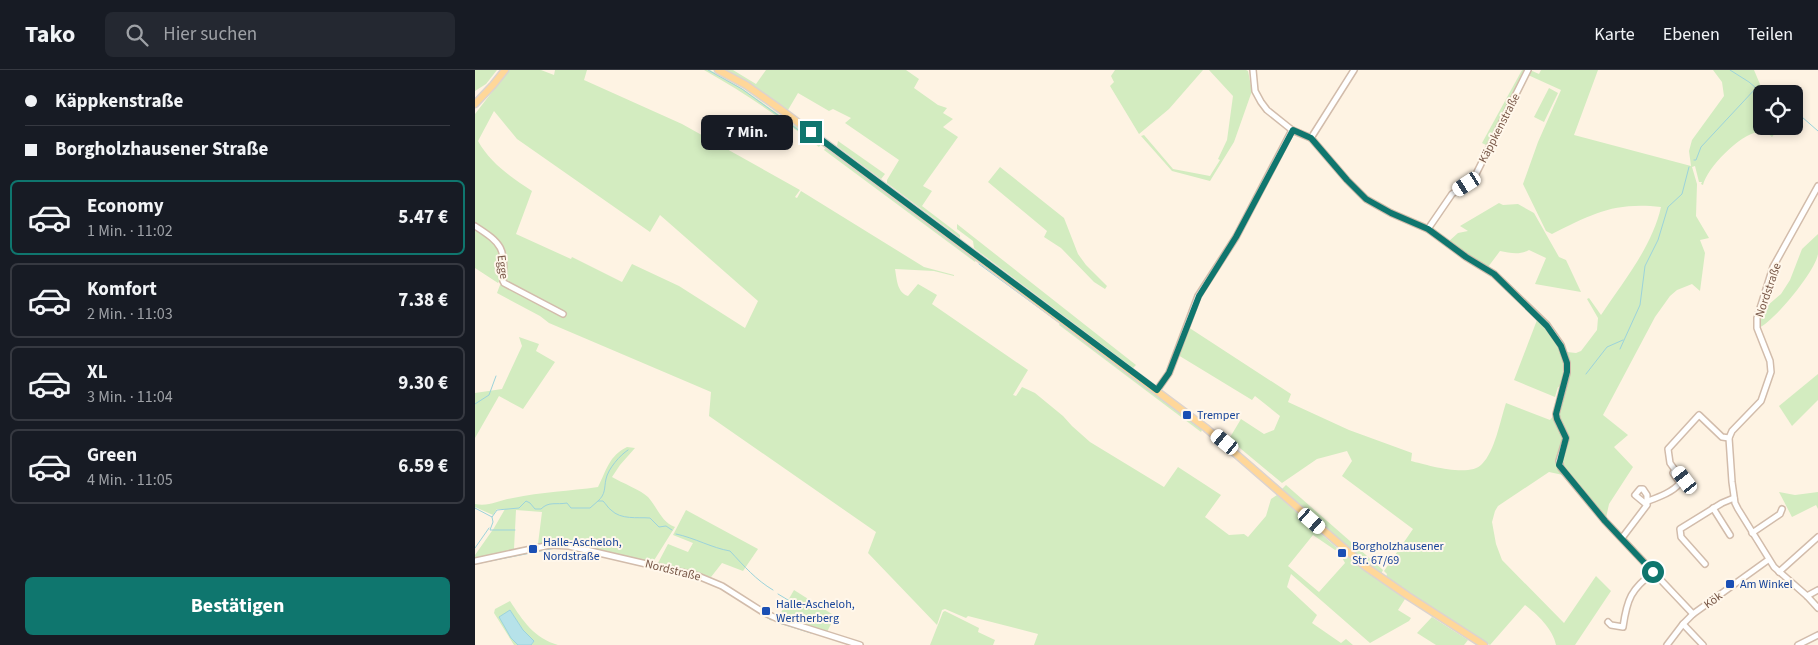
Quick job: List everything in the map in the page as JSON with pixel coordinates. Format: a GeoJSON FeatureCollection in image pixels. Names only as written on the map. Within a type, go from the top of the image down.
{"type":"FeatureCollection","features":[{"type":"Feature","properties":{"kind":"main road"},"geometry":{"type":"LineString","coordinates":[[475,104],[505,70]]}},
{"type":"Feature","properties":{"kind":"main road"},"geometry":{"type":"LineString","coordinates":[[718,70],[780,109],[1225,442],[1366,567],[1484,645]]}},
{"type":"Feature","properties":{"kind":"street"},"geometry":{"type":"LineString","coordinates":[[1253,70],[1255,90],[1267,110],[1293,130],[1311,138],[1366,199],[1391,213],[1428,229],[1466,257],[1501,279],[1547,326],[1567,358],[1567,368],[1556,414],[1566,438],[1559,465],[1605,521],[1693,614]]}},
{"type":"Feature","properties":{"kind":"street"},"geometry":{"type":"LineString","coordinates":[[1311,138],[1354,70]]}},
{"type":"Feature","properties":{"kind":"street","name":"Käppkenstraße"},"geometry":{"type":"LineString","coordinates":[[1428,229],[1452,194],[1475,176],[1528,70]]}},
{"type":"Feature","properties":{"kind":"street"},"geometry":{"type":"LineString","coordinates":[[1157,390],[1169,373],[1199,296],[1236,237],[1293,130]]}},
{"type":"Feature","properties":{"kind":"street","name":"Nordstraße"},"geometry":{"type":"LineString","coordinates":[[1729,438],[1732,431],[1758,406],[1767,388],[1770,378],[1770,361],[1757,328],[1757,318],[1773,267],[1818,186]]}},
{"type":"Feature","properties":{"kind":"street","name":"Egge"},"geometry":{"type":"LineString","coordinates":[[475,226],[492,238],[502,251],[504,257],[503,281],[563,314]]}},
{"type":"Feature","properties":{"kind":"street"},"geometry":{"type":"LineString","coordinates":[[1622,538],[1648,503],[1678,486],[1679,482],[1673,473],[1675,470],[1670,463],[1668,449],[1699,416],[1722,437],[1729,438],[1735,498],[1738,509],[1768,560],[1818,608]]}},
{"type":"Feature","properties":{"kind":"street"},"geometry":{"type":"LineString","coordinates":[[1705,564],[1681,537],[1679,532],[1681,528],[1713,508],[1735,498]]}},
{"type":"Feature","properties":{"kind":"street"},"geometry":{"type":"LineString","coordinates":[[1713,508],[1730,535]]}},
{"type":"Feature","properties":{"kind":"street"},"geometry":{"type":"LineString","coordinates":[[1752,533],[1780,514],[1782,509]]}},
{"type":"Feature","properties":{"kind":"street"},"geometry":{"type":"LineString","coordinates":[[1779,572],[1818,537]]}},
{"type":"Feature","properties":{"kind":"street","name":"Nordstraße"},"geometry":{"type":"LineString","coordinates":[[475,561],[550,546],[569,546],[698,576],[722,586],[770,616],[860,645]]}},
{"type":"Feature","properties":{"kind":"street","name":"Kök"},"geometry":{"type":"LineString","coordinates":[[1667,645],[1693,614],[1768,560]]}},
{"type":"Feature","properties":{"kind":"street"},"geometry":{"type":"LineString","coordinates":[[1608,622],[1611,625],[1623,627],[1627,601],[1641,581],[1653,572]]}},
{"type":"Feature","properties":{"kind":"street"},"geometry":{"type":"LineString","coordinates":[[1807,596],[1818,590]]}},
{"type":"Feature","properties":{"kind":"street"},"geometry":{"type":"LineString","coordinates":[[1683,624],[1703,645]]}},
{"type":"Feature","properties":{"kind":"street"},"geometry":{"type":"LineString","coordinates":[[1798,645],[1818,635]]}},
{"type":"Feature","properties":{"kind":"green space"},"geometry":{"type":"Polygon","coordinates":[[[475,70],[497,70],[486,84],[475,91],[475,70]]]}},
{"type":"Feature","properties":{"kind":"green space"},"geometry":{"type":"Polygon","coordinates":[[[509,70],[541,70],[554,75],[555,70],[587,70],[584,80],[682,124],[800,190],[795,197],[797,198],[801,191],[924,267],[954,275],[934,271],[895,269],[898,285],[904,294],[908,296],[918,284],[937,295],[932,304],[1028,370],[1013,395],[1016,396],[1022,387],[1035,393],[1090,442],[1164,487],[1178,467],[1221,495],[1205,517],[1229,535],[1244,534],[1248,537],[1266,516],[1271,499],[1277,495],[1338,549],[1335,550],[1313,535],[1288,566],[1319,592],[1345,563],[1340,554],[1342,553],[1405,599],[1398,610],[1411,618],[1409,621],[1370,643],[1291,574],[1287,587],[1317,615],[1312,623],[1341,643],[1346,639],[1353,645],[1034,645],[1038,634],[968,616],[966,618],[945,609],[942,610],[937,625],[868,553],[876,532],[709,416],[711,392],[549,323],[540,316],[497,293],[500,285],[506,282],[507,258],[499,243],[475,223],[475,114],[509,70]],[[494,111],[478,141],[495,163],[532,191],[516,234],[571,259],[572,257],[622,282],[632,264],[679,286],[745,328],[758,301],[660,215],[650,232],[517,139],[494,111]]]}},
{"type":"Feature","properties":{"kind":"green space"},"geometry":{"type":"Polygon","coordinates":[[[704,70],[710,70],[743,89],[821,144],[819,147],[763,107],[704,70]]]}},
{"type":"Feature","properties":{"kind":"green space"},"geometry":{"type":"Polygon","coordinates":[[[723,70],[733,70],[756,84],[766,70],[906,70],[919,79],[914,88],[938,105],[947,108],[943,113],[953,119],[943,127],[958,137],[923,186],[932,191],[922,206],[960,235],[960,238],[887,183],[899,160],[845,123],[851,118],[833,109],[829,111],[798,93],[788,110],[723,70]]]}},
{"type":"Feature","properties":{"kind":"green space"},"geometry":{"type":"Polygon","coordinates":[[[1115,70],[1203,70],[1169,109],[1139,134],[1110,86],[1114,82],[1111,76],[1115,70]]]}},
{"type":"Feature","properties":{"kind":"green space"},"geometry":{"type":"Polygon","coordinates":[[[1209,70],[1246,70],[1248,71],[1252,91],[1234,142],[1210,181],[1172,171],[1141,136],[1144,135],[1173,169],[1210,176],[1220,160],[1218,159],[1227,140],[1233,96],[1209,70]]]}},
{"type":"Feature","properties":{"kind":"green space"},"geometry":{"type":"Polygon","coordinates":[[[1522,70],[1526,70],[1488,146],[1482,143],[1522,70]]]}},
{"type":"Feature","properties":{"kind":"green space"},"geometry":{"type":"Polygon","coordinates":[[[1530,70],[1539,74],[1541,70],[1598,70],[1574,135],[1691,166],[1689,151],[1692,140],[1724,96],[1722,82],[1713,70],[1754,70],[1760,85],[1753,85],[1753,133],[1734,145],[1717,161],[1703,185],[1701,184],[1702,182],[1699,182],[1695,166],[1692,167],[1697,184],[1696,216],[1709,238],[1700,240],[1705,253],[1700,291],[1692,284],[1677,290],[1670,296],[1655,317],[1603,415],[1628,435],[1614,447],[1633,467],[1609,504],[1606,518],[1562,468],[1567,444],[1558,414],[1569,372],[1567,352],[1576,353],[1581,351],[1597,330],[1598,318],[1587,299],[1589,298],[1601,315],[1644,250],[1657,222],[1661,207],[1629,206],[1616,208],[1592,215],[1552,234],[1546,231],[1523,184],[1538,142],[1561,90],[1528,75],[1530,70]]]}},
{"type":"Feature","properties":{"kind":"green space"},"geometry":{"type":"Polygon","coordinates":[[[1549,88],[1558,93],[1544,122],[1534,117],[1549,88]]]}},
{"type":"Feature","properties":{"kind":"green space"},"geometry":{"type":"Polygon","coordinates":[[[838,141],[885,174],[881,179],[837,146],[838,141]]]}},
{"type":"Feature","properties":{"kind":"green space"},"geometry":{"type":"Polygon","coordinates":[[[826,147],[976,260],[975,262],[824,150],[826,147]]]}},
{"type":"Feature","properties":{"kind":"green space"},"geometry":{"type":"Polygon","coordinates":[[[1000,167],[1064,218],[1078,254],[1107,286],[1105,289],[1094,282],[1061,248],[1044,237],[1047,231],[988,182],[1000,167]]]}},
{"type":"Feature","properties":{"kind":"green space"},"geometry":{"type":"Polygon","coordinates":[[[1499,203],[1503,205],[1518,204],[1534,213],[1559,257],[1566,260],[1581,292],[1535,284],[1546,258],[1529,250],[1519,253],[1500,251],[1488,267],[1448,242],[1458,233],[1468,231],[1460,226],[1499,203]]]}},
{"type":"Feature","properties":{"kind":"green space"},"geometry":{"type":"Polygon","coordinates":[[[957,224],[1136,365],[1133,368],[974,248],[973,241],[957,229],[957,224]]]}},
{"type":"Feature","properties":{"kind":"green space"},"geometry":{"type":"Polygon","coordinates":[[[475,228],[498,248],[502,268],[498,283],[475,268],[475,228]]]}},
{"type":"Feature","properties":{"kind":"green space"},"geometry":{"type":"Polygon","coordinates":[[[1818,234],[1818,254],[1810,272],[1775,316],[1759,328],[1760,312],[1781,294],[1790,280],[1802,249],[1818,234]]]}},
{"type":"Feature","properties":{"kind":"green space"},"geometry":{"type":"Polygon","coordinates":[[[1537,320],[1553,336],[1565,361],[1563,381],[1561,388],[1558,387],[1555,397],[1514,380],[1537,320]]]}},
{"type":"Feature","properties":{"kind":"green space"},"geometry":{"type":"Polygon","coordinates":[[[1061,322],[1202,430],[1201,432],[1059,325],[1061,322]]]}},
{"type":"Feature","properties":{"kind":"green space"},"geometry":{"type":"Polygon","coordinates":[[[1188,327],[1291,394],[1288,402],[1349,430],[1412,453],[1411,461],[1427,465],[1468,470],[1482,464],[1494,444],[1506,403],[1550,420],[1554,415],[1564,438],[1557,464],[1563,475],[1549,472],[1498,506],[1492,522],[1496,544],[1502,560],[1564,623],[1596,576],[1611,591],[1575,645],[1556,645],[1552,633],[1539,617],[1525,605],[1490,645],[1386,577],[1387,574],[1384,571],[1413,529],[1342,476],[1352,461],[1347,451],[1317,459],[1282,483],[1229,439],[1241,419],[1264,434],[1274,430],[1280,416],[1255,396],[1252,400],[1178,355],[1188,327]]]}},
{"type":"Feature","properties":{"kind":"green space"},"geometry":{"type":"Polygon","coordinates":[[[519,337],[539,344],[536,351],[555,362],[523,409],[499,396],[475,438],[475,393],[502,389],[522,346],[519,337]]]}},
{"type":"Feature","properties":{"kind":"green space"},"geometry":{"type":"Polygon","coordinates":[[[1818,374],[1818,400],[1792,426],[1779,406],[1818,374]]]}},
{"type":"Feature","properties":{"kind":"green space"},"geometry":{"type":"Polygon","coordinates":[[[627,447],[635,448],[612,477],[645,494],[666,522],[675,527],[653,562],[569,543],[538,544],[542,512],[516,510],[514,549],[475,558],[475,555],[505,509],[497,509],[493,515],[475,507],[475,504],[485,505],[534,494],[598,487],[612,459],[627,447]]]}},
{"type":"Feature","properties":{"kind":"green space"},"geometry":{"type":"Polygon","coordinates":[[[1286,485],[1383,570],[1381,574],[1282,489],[1286,485]]]}},
{"type":"Feature","properties":{"kind":"green space"},"geometry":{"type":"Polygon","coordinates":[[[1779,492],[1795,495],[1818,492],[1818,509],[1816,505],[1792,517],[1779,492]]]}},
{"type":"Feature","properties":{"kind":"green space"},"geometry":{"type":"Polygon","coordinates":[[[686,510],[758,549],[743,571],[722,563],[711,577],[658,563],[668,544],[688,552],[693,543],[673,535],[686,510]]]}},
{"type":"Feature","properties":{"kind":"green space"},"geometry":{"type":"Polygon","coordinates":[[[794,590],[835,616],[827,632],[779,616],[794,590]]]}},
{"type":"Feature","properties":{"kind":"green space"},"geometry":{"type":"Polygon","coordinates":[[[510,601],[530,628],[542,638],[558,645],[531,645],[534,641],[523,630],[510,610],[511,638],[518,645],[514,645],[494,613],[495,609],[510,601]]]}},
{"type":"Feature","properties":{"kind":"green space"},"geometry":{"type":"Polygon","coordinates":[[[945,611],[979,628],[978,632],[995,640],[993,645],[930,645],[945,611]]]}},
{"type":"Feature","properties":{"kind":"green space"},"geometry":{"type":"Polygon","coordinates":[[[1432,617],[1468,640],[1464,645],[1436,645],[1417,633],[1432,617]]]}},
{"type":"Feature","properties":{"kind":"water"},"geometry":{"type":"Polygon","coordinates":[[[510,610],[523,630],[534,641],[531,645],[518,645],[511,638],[499,617],[510,610]]]}},
{"type":"Feature","properties":{"kind":"waterway"},"geometry":{"type":"LineString","coordinates":[[708,70],[742,89],[819,145]]}},
{"type":"Feature","properties":{"kind":"waterway"},"geometry":{"type":"LineString","coordinates":[[1730,70],[1753,85]]}},
{"type":"Feature","properties":{"kind":"waterway"},"geometry":{"type":"LineString","coordinates":[[1694,160],[1696,160],[1701,147],[1753,91]]}},
{"type":"Feature","properties":{"kind":"waterway"},"geometry":{"type":"LineString","coordinates":[[1803,118],[1818,131]]}},
{"type":"Feature","properties":{"kind":"waterway"},"geometry":{"type":"LineString","coordinates":[[1620,349],[1640,305],[1645,266],[1658,240],[1668,207],[1682,194],[1689,167]]}},
{"type":"Feature","properties":{"kind":"waterway"},"geometry":{"type":"LineString","coordinates":[[979,264],[1057,321]]}},
{"type":"Feature","properties":{"kind":"waterway"},"geometry":{"type":"LineString","coordinates":[[1061,324],[1201,429]]}},
{"type":"Feature","properties":{"kind":"waterway"},"geometry":{"type":"LineString","coordinates":[[1586,374],[1607,347],[1623,340]]}},
{"type":"Feature","properties":{"kind":"waterway"},"geometry":{"type":"LineString","coordinates":[[475,404],[489,395],[496,376]]}},
{"type":"Feature","properties":{"kind":"waterway"},"geometry":{"type":"LineString","coordinates":[[598,501],[604,493],[609,471],[628,450]]}},
{"type":"Feature","properties":{"kind":"waterway"},"geometry":{"type":"LineString","coordinates":[[475,508],[492,517],[497,510],[519,508],[526,501],[535,509],[541,509],[550,504],[567,503],[571,508],[590,508],[598,501],[603,501],[619,515],[650,518],[659,527],[666,526],[672,530]]}},
{"type":"Feature","properties":{"kind":"waterway"},"geometry":{"type":"LineString","coordinates":[[492,517],[493,522],[490,530],[515,530]]}},
{"type":"Feature","properties":{"kind":"waterway"},"geometry":{"type":"LineString","coordinates":[[475,548],[489,528]]}},
{"type":"Feature","properties":{"kind":"waterway"},"geometry":{"type":"LineString","coordinates":[[676,534],[730,551],[756,577],[773,590]]}},
{"type":"Feature","properties":{"kind":"waterway"},"geometry":{"type":"LineString","coordinates":[[475,564],[556,548]]}},
{"type":"Feature","properties":{"kind":"waterway"},"geometry":{"type":"LineString","coordinates":[[567,548],[593,554]]}},
{"type":"Feature","properties":{"kind":"waterway"},"geometry":{"type":"LineString","coordinates":[[671,572],[701,580]]}},
{"type":"Feature","properties":{"kind":"waterway"},"geometry":{"type":"LineString","coordinates":[[716,586],[771,620]]}},
{"type":"Feature","properties":{"kind":"waterway"},"geometry":{"type":"LineString","coordinates":[[778,594],[788,600]]}},
{"type":"Feature","properties":{"kind":"waterway"},"geometry":{"type":"LineString","coordinates":[[779,623],[811,633]]}},
{"type":"Feature","properties":{"kind":"place","name":"Tremper"},"geometry":{"type":"Point","coordinates":[1187,415]}},
{"type":"Feature","properties":{"kind":"place","name":"Halle-Ascheloh, Nordstraße"},"geometry":{"type":"Point","coordinates":[533,549]}},
{"type":"Feature","properties":{"kind":"place","name":"Borgholzhausener Str. 67/69"},"geometry":{"type":"Point","coordinates":[1342,553]}},
{"type":"Feature","properties":{"kind":"place","name":"Am Winkel"},"geometry":{"type":"Point","coordinates":[1730,584]}},
{"type":"Feature","properties":{"kind":"place","name":"Halle-Ascheloh, Wertherberg"},"geometry":{"type":"Point","coordinates":[766,611]}},
{"type":"Feature","properties":{"kind":"route"},"geometry":{"type":"LineString","coordinates":[[811,132],[1157,390],[1169,373],[1199,296],[1236,237],[1293,130],[1311,138],[1366,199],[1391,213],[1428,229],[1466,257],[1487,269],[1501,279],[1547,326],[1567,358],[1567,372],[1556,414],[1566,438],[1559,465],[1605,521],[1653,572]]}}]}
